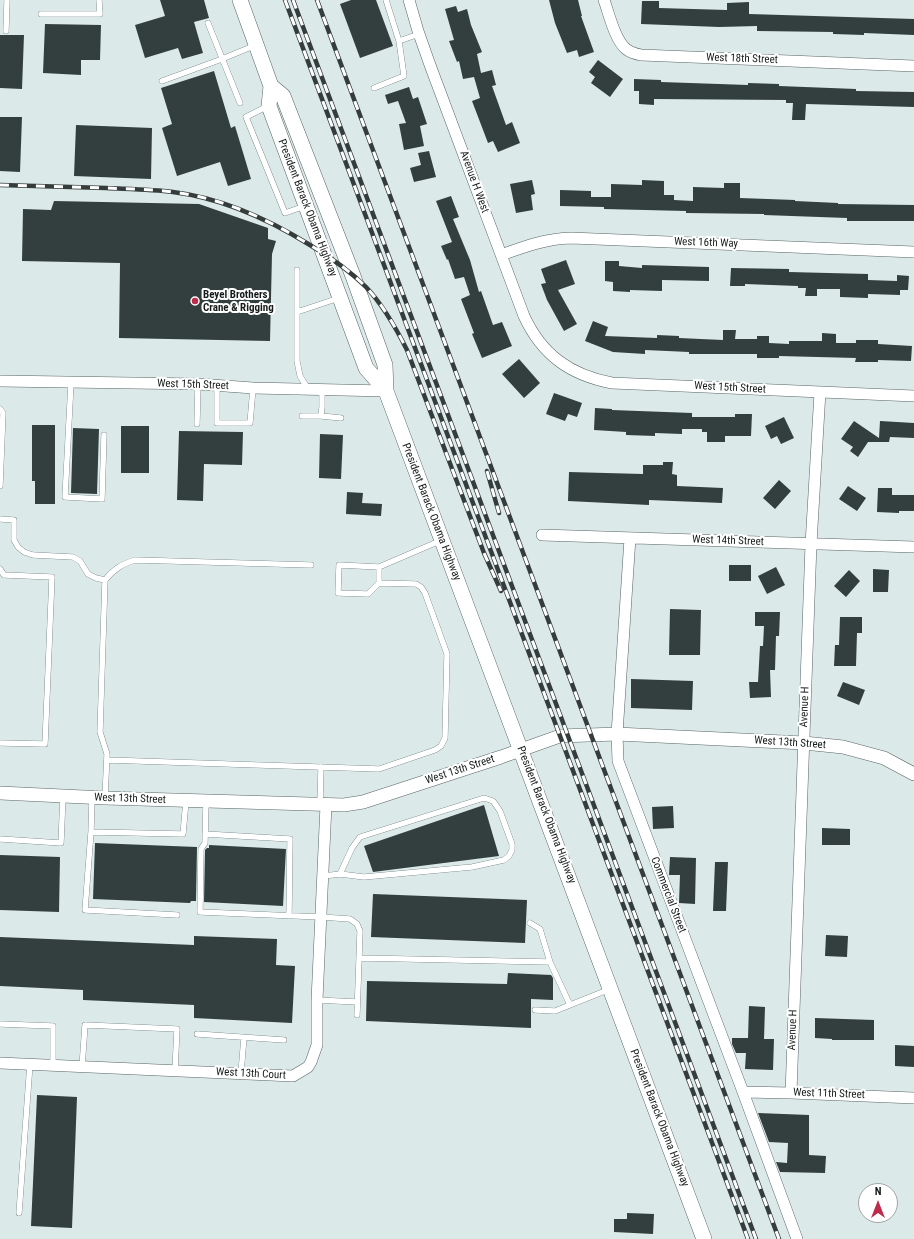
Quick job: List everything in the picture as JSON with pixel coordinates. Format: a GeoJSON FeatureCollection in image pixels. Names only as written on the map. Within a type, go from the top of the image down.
{"type":"FeatureCollection","features":[{"type":"Feature","properties":{"kind":"main road","name":"President Barack Obama Highway"},"geometry":{"type":"LineString","coordinates":[[240,0],[271,86],[268,106],[366,368],[386,391]]}},
{"type":"Feature","properties":{"kind":"main road","name":"President Barack Obama Highway"},"geometry":{"type":"LineString","coordinates":[[271,86],[283,96],[354,276],[385,365],[386,391],[704,1239]]}},
{"type":"Feature","properties":{"kind":"street","name":"Avenue H West"},"geometry":{"type":"LineString","coordinates":[[409,0],[419,34],[528,324],[537,339],[553,357]]}},
{"type":"Feature","properties":{"kind":"street","name":"West 18th Street"},"geometry":{"type":"LineString","coordinates":[[604,0],[618,37],[625,48],[632,53],[641,55],[914,66]]}},
{"type":"Feature","properties":{"kind":"street","name":"West 16th Way"},"geometry":{"type":"LineString","coordinates":[[501,255],[535,243],[553,239],[571,238],[914,252]]}},
{"type":"Feature","properties":{"kind":"street","name":"West 15th Street"},"geometry":{"type":"LineString","coordinates":[[553,357],[578,373],[594,380],[612,383],[914,396]]}},
{"type":"Feature","properties":{"kind":"street","name":"West 15th Street"},"geometry":{"type":"LineString","coordinates":[[0,381],[198,384],[253,388],[386,391]]}},
{"type":"Feature","properties":{"kind":"street","name":"Avenue H"},"geometry":{"type":"LineString","coordinates":[[790,1093],[812,544],[820,392]]}},
{"type":"Feature","properties":{"kind":"street","name":"West 14th Street"},"geometry":{"type":"LineString","coordinates":[[542,535],[914,547]]}},
{"type":"Feature","properties":{"kind":"street","name":"Commercial Street"},"geometry":{"type":"LineString","coordinates":[[630,538],[617,734],[618,761],[797,1239]]}},
{"type":"Feature","properties":{"kind":"street","name":"West 13th Street"},"geometry":{"type":"LineString","coordinates":[[0,793],[92,798],[344,806],[363,802],[560,736],[617,734],[804,743],[843,747],[884,758],[914,774]]}},
{"type":"Feature","properties":{"kind":"street","name":"West 13th Court"},"geometry":{"type":"LineString","coordinates":[[0,1063],[293,1076],[308,1067],[317,1045],[317,1000],[324,876],[323,805]]}},
{"type":"Feature","properties":{"kind":"street","name":"West 11th Street"},"geometry":{"type":"LineString","coordinates":[[743,1092],[914,1098]]}},
{"type":"Feature","properties":{"kind":"lane"},"geometry":{"type":"LineString","coordinates":[[6,31],[7,0]]}},
{"type":"Feature","properties":{"kind":"lane"},"geometry":{"type":"LineString","coordinates":[[41,14],[100,14],[99,0]]}},
{"type":"Feature","properties":{"kind":"lane"},"geometry":{"type":"LineString","coordinates":[[374,88],[404,76],[399,41],[386,0]]}},
{"type":"Feature","properties":{"kind":"lane"},"geometry":{"type":"LineString","coordinates":[[208,23],[240,104]]}},
{"type":"Feature","properties":{"kind":"lane"},"geometry":{"type":"LineString","coordinates":[[399,41],[419,34]]}},
{"type":"Feature","properties":{"kind":"lane"},"geometry":{"type":"LineString","coordinates":[[162,81],[256,45]]}},
{"type":"Feature","properties":{"kind":"lane"},"geometry":{"type":"LineString","coordinates":[[268,106],[246,117],[285,213],[306,205]]}},
{"type":"Feature","properties":{"kind":"lane"},"geometry":{"type":"LineString","coordinates":[[297,270],[297,361],[300,376],[308,389]]}},
{"type":"Feature","properties":{"kind":"lane"},"geometry":{"type":"LineString","coordinates":[[297,312],[341,298]]}},
{"type":"Feature","properties":{"kind":"lane"},"geometry":{"type":"LineString","coordinates":[[71,383],[65,497],[102,499],[104,434]]}},
{"type":"Feature","properties":{"kind":"lane"},"geometry":{"type":"LineString","coordinates":[[197,424],[198,384]]}},
{"type":"Feature","properties":{"kind":"lane"},"geometry":{"type":"LineString","coordinates":[[217,385],[217,424],[250,423],[253,388]]}},
{"type":"Feature","properties":{"kind":"lane"},"geometry":{"type":"LineString","coordinates":[[321,416],[322,390]]}},
{"type":"Feature","properties":{"kind":"lane"},"geometry":{"type":"LineString","coordinates":[[0,409],[3,413],[0,486]]}},
{"type":"Feature","properties":{"kind":"lane"},"geometry":{"type":"LineString","coordinates":[[302,416],[341,418]]}},
{"type":"Feature","properties":{"kind":"lane"},"geometry":{"type":"LineString","coordinates":[[0,519],[14,520],[14,540],[18,547],[24,552],[33,555],[73,557],[80,561],[88,574],[96,578],[106,580]]}},
{"type":"Feature","properties":{"kind":"lane"},"geometry":{"type":"LineString","coordinates":[[379,567],[379,583],[368,594],[338,593],[339,565],[379,567],[442,540]]}},
{"type":"Feature","properties":{"kind":"lane"},"geometry":{"type":"LineString","coordinates":[[106,798],[107,754],[100,732],[106,580],[112,570],[135,560],[311,565]]}},
{"type":"Feature","properties":{"kind":"lane"},"geometry":{"type":"LineString","coordinates":[[0,569],[4,575],[52,577],[46,744],[0,743]]}},
{"type":"Feature","properties":{"kind":"lane"},"geometry":{"type":"LineString","coordinates":[[107,760],[379,769],[435,750],[441,746],[445,738],[448,654],[425,593],[421,587],[416,584],[379,583]]}},
{"type":"Feature","properties":{"kind":"lane"},"geometry":{"type":"LineString","coordinates":[[322,767],[323,805]]}},
{"type":"Feature","properties":{"kind":"lane"},"geometry":{"type":"LineString","coordinates":[[0,839],[61,843],[63,796]]}},
{"type":"Feature","properties":{"kind":"lane"},"geometry":{"type":"LineString","coordinates":[[92,798],[85,910],[177,915]]}},
{"type":"Feature","properties":{"kind":"lane"},"geometry":{"type":"LineString","coordinates":[[324,876],[340,874],[364,877],[472,867],[504,860],[509,856],[512,850],[512,844],[500,811],[493,801],[484,798],[360,837],[352,848],[340,874]]}},
{"type":"Feature","properties":{"kind":"lane"},"geometry":{"type":"LineString","coordinates":[[91,832],[183,834],[186,801]]}},
{"type":"Feature","properties":{"kind":"lane"},"geometry":{"type":"LineString","coordinates":[[206,801],[205,834],[201,849],[200,912],[350,919],[357,924],[360,930],[357,1015]]}},
{"type":"Feature","properties":{"kind":"lane"},"geometry":{"type":"LineString","coordinates":[[205,834],[290,839],[289,916]]}},
{"type":"Feature","properties":{"kind":"lane"},"geometry":{"type":"LineString","coordinates":[[530,923],[540,928],[550,962],[570,1005]]}},
{"type":"Feature","properties":{"kind":"lane"},"geometry":{"type":"LineString","coordinates":[[359,958],[550,962]]}},
{"type":"Feature","properties":{"kind":"lane"},"geometry":{"type":"LineString","coordinates":[[535,1010],[555,1011],[610,988]]}},
{"type":"Feature","properties":{"kind":"lane"},"geometry":{"type":"LineString","coordinates":[[317,1000],[357,1002]]}},
{"type":"Feature","properties":{"kind":"lane"},"geometry":{"type":"LineString","coordinates":[[0,1024],[53,1026],[52,1065]]}},
{"type":"Feature","properties":{"kind":"lane"},"geometry":{"type":"LineString","coordinates":[[82,1067],[84,1025],[177,1029],[175,1070]]}},
{"type":"Feature","properties":{"kind":"lane"},"geometry":{"type":"LineString","coordinates":[[197,1034],[284,1040]]}},
{"type":"Feature","properties":{"kind":"lane"},"geometry":{"type":"LineString","coordinates":[[241,1074],[244,1037]]}},
{"type":"Feature","properties":{"kind":"lane"},"geometry":{"type":"LineString","coordinates":[[19,1213],[30,1064]]}},
{"type":"Feature","properties":{"kind":"building"},"geometry":{"type":"Polygon","coordinates":[[[160,0],[204,0],[209,18],[194,22],[203,53],[182,59],[178,48],[145,58],[135,25],[165,16],[160,0]]]}},
{"type":"Feature","properties":{"kind":"building"},"geometry":{"type":"Polygon","coordinates":[[[351,0],[376,0],[393,46],[360,58],[340,4],[351,0]]]}},
{"type":"Feature","properties":{"kind":"building"},"geometry":{"type":"Polygon","coordinates":[[[549,0],[578,0],[581,16],[594,52],[579,57],[577,50],[567,53],[555,23],[549,0]]]}},
{"type":"Feature","properties":{"kind":"building"},"geometry":{"type":"Polygon","coordinates":[[[642,1],[659,1],[659,8],[727,10],[727,3],[749,2],[749,14],[914,19],[914,35],[864,33],[864,35],[833,34],[833,32],[757,31],[757,26],[719,27],[641,24],[642,1]]]}},
{"type":"Feature","properties":{"kind":"building"},"geometry":{"type":"Polygon","coordinates":[[[456,6],[458,12],[467,9],[471,25],[482,52],[477,54],[481,73],[492,70],[496,85],[492,86],[506,125],[512,122],[520,143],[498,152],[493,141],[488,143],[472,101],[480,98],[474,77],[463,79],[459,61],[457,62],[449,41],[454,40],[445,9],[456,6]]]}},
{"type":"Feature","properties":{"kind":"building"},"geometry":{"type":"Polygon","coordinates":[[[45,24],[101,25],[100,60],[81,60],[81,75],[43,73],[45,24]]]}},
{"type":"Feature","properties":{"kind":"building"},"geometry":{"type":"Polygon","coordinates":[[[0,35],[24,35],[22,89],[0,88],[0,35]]]}},
{"type":"Feature","properties":{"kind":"building"},"geometry":{"type":"Polygon","coordinates":[[[598,60],[623,79],[610,97],[591,83],[595,77],[589,72],[598,60]]]}},
{"type":"Feature","properties":{"kind":"building"},"geometry":{"type":"Polygon","coordinates":[[[214,71],[231,128],[235,126],[251,179],[228,186],[220,162],[177,176],[162,128],[172,124],[161,88],[214,71]]]}},
{"type":"Feature","properties":{"kind":"building"},"geometry":{"type":"Polygon","coordinates":[[[634,79],[661,80],[661,82],[748,85],[748,83],[779,84],[779,86],[856,89],[856,91],[914,92],[914,107],[806,104],[805,120],[792,120],[793,103],[786,103],[786,100],[654,99],[654,105],[639,104],[639,91],[634,91],[634,79]]]}},
{"type":"Feature","properties":{"kind":"building"},"geometry":{"type":"Polygon","coordinates":[[[409,87],[413,99],[418,97],[427,124],[420,126],[424,146],[404,150],[399,124],[406,123],[398,101],[388,104],[385,95],[409,87]]]}},
{"type":"Feature","properties":{"kind":"building"},"geometry":{"type":"Polygon","coordinates":[[[0,117],[22,117],[20,172],[0,171],[0,117]]]}},
{"type":"Feature","properties":{"kind":"building"},"geometry":{"type":"Polygon","coordinates":[[[76,125],[152,128],[151,179],[74,176],[76,125]]]}},
{"type":"Feature","properties":{"kind":"building"},"geometry":{"type":"Polygon","coordinates":[[[429,151],[436,177],[414,182],[410,168],[421,165],[418,153],[429,151]]]}},
{"type":"Feature","properties":{"kind":"building"},"geometry":{"type":"Polygon","coordinates":[[[532,180],[535,194],[531,195],[533,210],[516,213],[510,184],[532,180]]]}},
{"type":"Feature","properties":{"kind":"building"},"geometry":{"type":"Polygon","coordinates":[[[642,180],[664,181],[664,195],[674,195],[674,200],[693,201],[693,187],[724,188],[724,183],[740,183],[740,198],[795,200],[838,204],[914,205],[914,221],[847,221],[847,218],[764,214],[686,213],[686,211],[604,209],[604,207],[560,206],[560,190],[591,191],[591,197],[611,197],[611,184],[642,185],[642,180]]]}},
{"type":"Feature","properties":{"kind":"building"},"geometry":{"type":"Polygon","coordinates":[[[451,196],[459,217],[453,219],[470,260],[479,292],[481,291],[493,325],[502,322],[512,346],[482,358],[472,334],[474,333],[461,299],[470,295],[464,277],[455,279],[448,259],[447,260],[441,246],[452,242],[436,201],[451,196]]]}},
{"type":"Feature","properties":{"kind":"building","name":"Beyel Brothers Crane & Rigging"},"geometry":{"type":"Polygon","coordinates":[[[54,201],[199,204],[268,228],[268,239],[276,241],[272,254],[270,341],[119,338],[120,263],[22,261],[23,209],[51,210],[54,201]]]}},
{"type":"Feature","properties":{"kind":"building"},"geometry":{"type":"Polygon","coordinates":[[[566,260],[575,284],[558,290],[577,324],[564,331],[547,300],[541,284],[546,283],[541,269],[566,260]]]}},
{"type":"Feature","properties":{"kind":"building"},"geometry":{"type":"Polygon","coordinates":[[[605,261],[619,261],[619,266],[642,268],[642,265],[709,267],[709,281],[662,280],[662,291],[613,291],[613,282],[605,281],[605,261]]]}},
{"type":"Feature","properties":{"kind":"building"},"geometry":{"type":"Polygon","coordinates":[[[731,268],[789,269],[789,272],[868,274],[868,280],[897,281],[897,275],[909,276],[908,290],[900,290],[900,295],[868,294],[868,298],[840,297],[840,289],[817,289],[817,296],[805,296],[806,288],[798,288],[798,286],[745,284],[745,286],[730,286],[731,268]]]}},
{"type":"Feature","properties":{"kind":"building"},"geometry":{"type":"Polygon","coordinates":[[[593,321],[608,327],[605,336],[657,338],[657,335],[679,336],[679,338],[723,340],[723,330],[736,330],[735,339],[757,339],[757,336],[769,336],[769,343],[789,344],[789,341],[822,341],[822,333],[836,334],[836,343],[856,343],[856,340],[878,340],[878,344],[912,346],[911,361],[878,360],[878,362],[855,362],[856,358],[779,356],[779,358],[757,358],[757,354],[689,354],[689,352],[645,350],[645,354],[613,352],[585,341],[593,321]]]}},
{"type":"Feature","properties":{"kind":"building"},"geometry":{"type":"Polygon","coordinates":[[[519,359],[540,383],[524,398],[502,374],[519,359]]]}},
{"type":"Feature","properties":{"kind":"building"},"geometry":{"type":"Polygon","coordinates":[[[554,393],[582,403],[577,417],[568,414],[565,421],[546,414],[554,393]]]}},
{"type":"Feature","properties":{"kind":"building"},"geometry":{"type":"Polygon","coordinates":[[[595,408],[692,413],[692,417],[735,417],[735,414],[752,414],[751,436],[725,436],[725,442],[707,442],[707,432],[702,432],[702,429],[682,429],[682,434],[655,433],[655,436],[626,435],[626,432],[594,430],[595,408]]]}},
{"type":"Feature","properties":{"kind":"building"},"geometry":{"type":"Polygon","coordinates":[[[784,417],[794,438],[781,444],[777,436],[771,439],[765,426],[784,417]]]}},
{"type":"Feature","properties":{"kind":"building"},"geometry":{"type":"Polygon","coordinates":[[[854,421],[879,438],[880,421],[914,423],[914,438],[890,437],[889,442],[868,442],[858,457],[850,451],[853,447],[841,439],[854,421]]]}},
{"type":"Feature","properties":{"kind":"building"},"geometry":{"type":"Polygon","coordinates":[[[32,425],[55,425],[55,504],[35,504],[35,481],[32,481],[32,425]]]}},
{"type":"Feature","properties":{"kind":"building"},"geometry":{"type":"Polygon","coordinates":[[[121,426],[149,426],[149,473],[121,473],[121,426]]]}},
{"type":"Feature","properties":{"kind":"building"},"geometry":{"type":"Polygon","coordinates":[[[73,428],[99,429],[97,494],[71,493],[73,428]]]}},
{"type":"Feature","properties":{"kind":"building"},"geometry":{"type":"Polygon","coordinates":[[[179,431],[243,432],[242,465],[204,464],[203,501],[177,500],[179,431]]]}},
{"type":"Feature","properties":{"kind":"building"},"geometry":{"type":"Polygon","coordinates":[[[320,434],[343,435],[341,479],[319,478],[320,434]]]}},
{"type":"Feature","properties":{"kind":"building"},"geometry":{"type":"Polygon","coordinates":[[[663,462],[673,462],[672,474],[677,475],[677,486],[723,488],[722,503],[649,500],[649,505],[568,501],[569,472],[643,474],[643,465],[663,465],[663,462]]]}},
{"type":"Feature","properties":{"kind":"building"},"geometry":{"type":"Polygon","coordinates":[[[779,480],[791,491],[775,509],[763,498],[779,480]]]}},
{"type":"Feature","properties":{"kind":"building"},"geometry":{"type":"Polygon","coordinates":[[[848,486],[866,498],[857,511],[839,499],[848,486]]]}},
{"type":"Feature","properties":{"kind":"building"},"geometry":{"type":"Polygon","coordinates":[[[878,488],[892,488],[892,495],[914,495],[914,511],[899,511],[899,513],[877,512],[878,488]]]}},
{"type":"Feature","properties":{"kind":"building"},"geometry":{"type":"Polygon","coordinates":[[[347,492],[363,493],[362,503],[382,504],[381,516],[346,514],[347,492]]]}},
{"type":"Feature","properties":{"kind":"building"},"geometry":{"type":"Polygon","coordinates":[[[729,565],[751,565],[751,581],[729,581],[729,565]]]}},
{"type":"Feature","properties":{"kind":"building"},"geometry":{"type":"Polygon","coordinates":[[[776,567],[785,585],[767,594],[758,576],[776,567]]]}},
{"type":"Feature","properties":{"kind":"building"},"geometry":{"type":"Polygon","coordinates":[[[873,569],[889,570],[888,592],[873,592],[873,569]]]}},
{"type":"Feature","properties":{"kind":"building"},"geometry":{"type":"Polygon","coordinates":[[[849,570],[860,581],[846,597],[834,586],[849,570]]]}},
{"type":"Feature","properties":{"kind":"building"},"geometry":{"type":"Polygon","coordinates":[[[670,609],[701,610],[700,655],[669,655],[670,609]]]}},
{"type":"Feature","properties":{"kind":"building"},"geometry":{"type":"Polygon","coordinates":[[[755,612],[780,612],[779,636],[776,636],[775,670],[770,670],[771,697],[750,698],[749,682],[758,682],[760,646],[763,646],[764,626],[755,626],[755,612]]]}},
{"type":"Feature","properties":{"kind":"building"},"geometry":{"type":"Polygon","coordinates":[[[840,617],[862,617],[862,633],[857,633],[856,666],[834,666],[835,645],[839,645],[840,617]]]}},
{"type":"Feature","properties":{"kind":"building"},"geometry":{"type":"Polygon","coordinates":[[[631,679],[693,681],[692,710],[631,708],[631,679]]]}},
{"type":"Feature","properties":{"kind":"building"},"geometry":{"type":"Polygon","coordinates":[[[843,682],[865,690],[859,705],[837,696],[843,682]]]}},
{"type":"Feature","properties":{"kind":"building"},"geometry":{"type":"Polygon","coordinates":[[[484,805],[499,856],[373,872],[364,846],[484,805]]]}},
{"type":"Feature","properties":{"kind":"building"},"geometry":{"type":"Polygon","coordinates":[[[673,806],[674,828],[653,829],[652,807],[673,806]]]}},
{"type":"Feature","properties":{"kind":"building"},"geometry":{"type":"Polygon","coordinates":[[[822,828],[850,829],[850,845],[822,845],[822,828]]]}},
{"type":"Feature","properties":{"kind":"building"},"geometry":{"type":"Polygon","coordinates":[[[95,843],[197,847],[196,901],[191,901],[190,903],[93,899],[95,843]]]}},
{"type":"Feature","properties":{"kind":"building"},"geometry":{"type":"Polygon","coordinates":[[[209,845],[286,849],[283,906],[204,902],[205,850],[209,848],[209,845]]]}},
{"type":"Feature","properties":{"kind":"building"},"geometry":{"type":"Polygon","coordinates":[[[0,855],[60,857],[59,912],[0,910],[0,855]]]}},
{"type":"Feature","properties":{"kind":"building"},"geometry":{"type":"Polygon","coordinates":[[[670,857],[696,858],[695,904],[679,903],[680,875],[669,875],[670,857]]]}},
{"type":"Feature","properties":{"kind":"building"},"geometry":{"type":"Polygon","coordinates":[[[715,862],[728,862],[726,911],[713,911],[715,862]]]}},
{"type":"Feature","properties":{"kind":"building"},"geometry":{"type":"Polygon","coordinates":[[[373,894],[527,900],[525,943],[371,937],[373,894]]]}},
{"type":"Feature","properties":{"kind":"building"},"geometry":{"type":"Polygon","coordinates":[[[826,935],[848,936],[847,957],[825,956],[826,935]]]}},
{"type":"Feature","properties":{"kind":"building"},"geometry":{"type":"Polygon","coordinates":[[[194,936],[277,939],[276,965],[295,966],[292,1023],[194,1018],[194,1005],[83,1000],[83,990],[0,986],[0,937],[194,945],[194,936]]]}},
{"type":"Feature","properties":{"kind":"building"},"geometry":{"type":"Polygon","coordinates":[[[508,973],[551,975],[553,978],[553,1000],[531,999],[531,1028],[366,1021],[367,981],[507,984],[508,973]]]}},
{"type":"Feature","properties":{"kind":"building"},"geometry":{"type":"Polygon","coordinates":[[[749,1006],[765,1007],[764,1039],[774,1039],[773,1070],[745,1069],[746,1053],[736,1053],[732,1044],[732,1038],[748,1038],[749,1006]]]}},
{"type":"Feature","properties":{"kind":"building"},"geometry":{"type":"Polygon","coordinates":[[[815,1018],[874,1020],[874,1040],[832,1040],[815,1038],[815,1018]]]}},
{"type":"Feature","properties":{"kind":"building"},"geometry":{"type":"Polygon","coordinates":[[[895,1045],[914,1046],[914,1067],[895,1066],[895,1045]]]}},
{"type":"Feature","properties":{"kind":"building"},"geometry":{"type":"Polygon","coordinates":[[[37,1095],[77,1097],[72,1228],[31,1226],[37,1095]]]}},
{"type":"Feature","properties":{"kind":"building"},"geometry":{"type":"Polygon","coordinates":[[[758,1113],[809,1115],[809,1155],[826,1156],[825,1173],[780,1172],[776,1162],[787,1163],[788,1143],[769,1142],[758,1113]]]}},
{"type":"Feature","properties":{"kind":"building"},"geometry":{"type":"Polygon","coordinates":[[[627,1213],[654,1214],[653,1234],[614,1232],[614,1219],[627,1219],[627,1213]]]}},
{"type":"Feature","properties":{"kind":"railway"},"geometry":{"type":"LineString","coordinates":[[285,0],[748,1239]]}},
{"type":"Feature","properties":{"kind":"railway"},"geometry":{"type":"LineString","coordinates":[[293,0],[756,1239]]}},
{"type":"Feature","properties":{"kind":"railway"},"geometry":{"type":"LineString","coordinates":[[317,0],[779,1239]]}},
{"type":"Feature","properties":{"kind":"railway"},"geometry":{"type":"LineString","coordinates":[[0,185],[148,190],[173,192],[209,199],[261,218],[294,236],[347,270],[360,281],[378,301],[394,325],[407,350],[484,553],[501,591]]}},
{"type":"Feature","properties":{"kind":"railway"},"geometry":{"type":"LineString","coordinates":[[487,471],[499,513]]}},
{"type":"Feature","properties":{"kind":"place","name":"Beyel Brothers Crane & Rigging"},"geometry":{"type":"Point","coordinates":[195,301]}}]}
